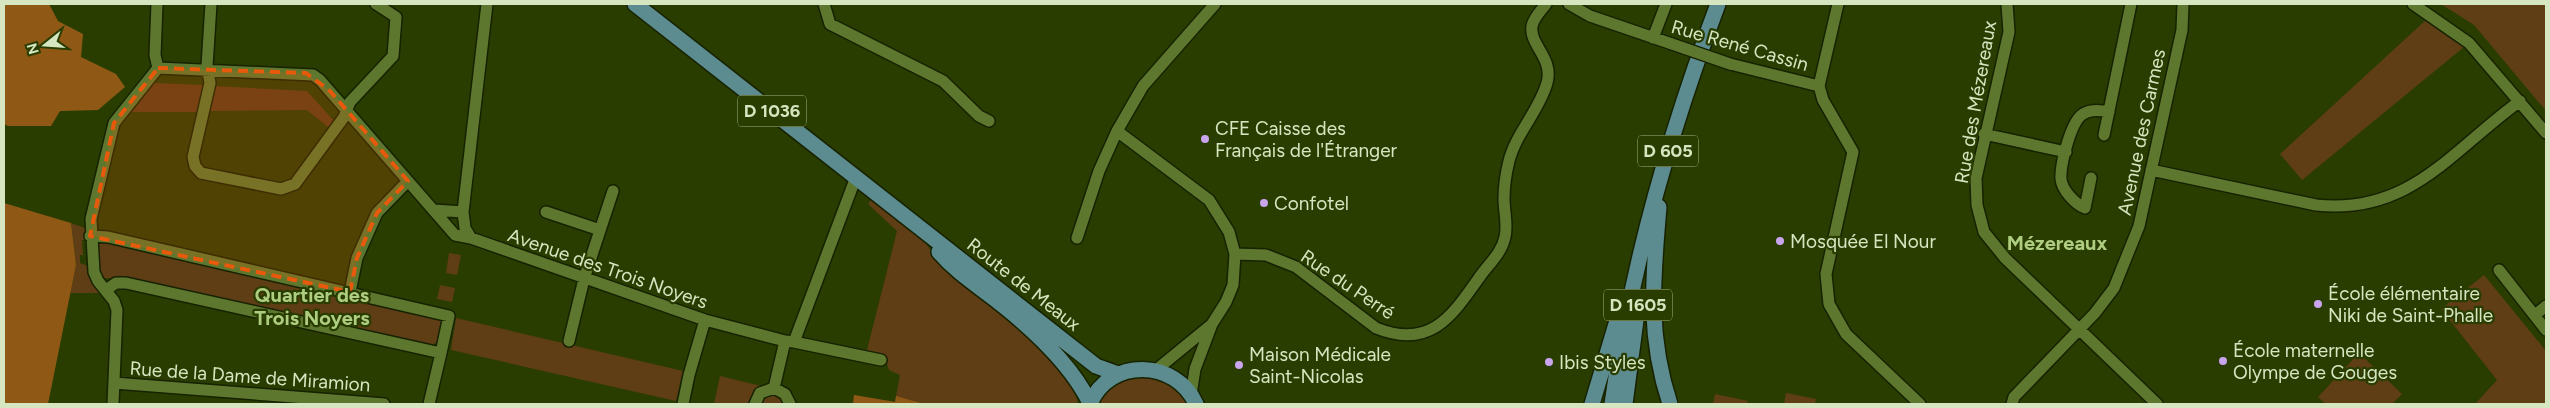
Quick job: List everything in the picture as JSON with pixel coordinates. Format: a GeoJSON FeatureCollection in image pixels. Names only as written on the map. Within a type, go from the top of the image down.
{"type":"FeatureCollection","features":[{"type":"Feature","properties":{"kind":"main road","name":"Route de Meaux"},"geometry":{"type":"LineString","coordinates":[[635,4],[1096,366],[1118,374]]}},
{"type":"Feature","properties":{"kind":"main road","name":"D 605"},"geometry":{"type":"LineString","coordinates":[[1637,260],[1687,87],[1718,4]]}},
{"type":"Feature","properties":{"kind":"main road","name":"D 605"},"geometry":{"type":"LineString","coordinates":[[1659,207],[1692,97],[1726,4]]}},
{"type":"Feature","properties":{"kind":"main road"},"geometry":{"type":"LineString","coordinates":[[1659,207],[1652,302],[1654,334],[1670,404]]}},
{"type":"Feature","properties":{"kind":"main road","name":"D 1605"},"geometry":{"type":"LineString","coordinates":[[1625,404],[1638,308],[1659,207]]}},
{"type":"Feature","properties":{"kind":"main road","name":"Route de Meaux"},"geometry":{"type":"LineString","coordinates":[[909,219],[967,281],[1006,308],[1055,354],[1082,387],[1090,404]]}},
{"type":"Feature","properties":{"kind":"main road"},"geometry":{"type":"LineString","coordinates":[[1592,404],[1616,321],[1637,260]]}},
{"type":"Feature","properties":{"kind":"main road","name":"D 1605"},"geometry":{"type":"LineString","coordinates":[[1612,404],[1637,260]]}},
{"type":"Feature","properties":{"kind":"main road"},"geometry":{"type":"LineString","coordinates":[[1090,404],[1104,384],[1118,374],[1140,369],[1156,370],[1174,378],[1193,400]]}},
{"type":"Feature","properties":{"kind":"street"},"geometry":{"type":"LineString","coordinates":[[157,4],[155,55],[158,68]]}},
{"type":"Feature","properties":{"kind":"street"},"geometry":{"type":"LineString","coordinates":[[210,4],[207,66],[210,83],[193,157],[195,166],[202,173],[281,189],[295,184],[347,112],[350,102],[393,56],[396,17],[376,4]]}},
{"type":"Feature","properties":{"kind":"street"},"geometry":{"type":"LineString","coordinates":[[471,238],[465,228],[463,212],[487,4]]}},
{"type":"Feature","properties":{"kind":"street"},"geometry":{"type":"LineString","coordinates":[[824,4],[830,24],[944,81],[978,116],[989,121]]}},
{"type":"Feature","properties":{"kind":"street"},"geometry":{"type":"LineString","coordinates":[[1077,238],[1100,171],[1117,131],[1143,86],[1215,4]]}},
{"type":"Feature","properties":{"kind":"street","name":"Rue du Perré"},"geometry":{"type":"LineString","coordinates":[[1235,254],[1266,255],[1296,267],[1376,328],[1392,334],[1414,336],[1433,329],[1450,316],[1501,250],[1506,235],[1504,197],[1509,161],[1517,139],[1547,83],[1547,63],[1533,36],[1532,27],[1546,4]]}},
{"type":"Feature","properties":{"kind":"street","name":"Rue René Cassin"},"geometry":{"type":"LineString","coordinates":[[1569,4],[1590,16],[1730,64],[1819,86]]}},
{"type":"Feature","properties":{"kind":"street"},"geometry":{"type":"LineString","coordinates":[[1653,38],[1666,4]]}},
{"type":"Feature","properties":{"kind":"street"},"geometry":{"type":"LineString","coordinates":[[1838,4],[1819,86],[1823,100],[1850,142],[1854,152],[1826,274],[1830,304],[1846,334],[1920,404]]}},
{"type":"Feature","properties":{"kind":"street","name":"Rue des Mézereaux"},"geometry":{"type":"LineString","coordinates":[[2007,4],[2008,32],[1984,134],[1976,178],[1976,206],[1984,232],[2005,258],[2157,404]]}},
{"type":"Feature","properties":{"kind":"street"},"geometry":{"type":"LineString","coordinates":[[2104,135],[2131,4]]}},
{"type":"Feature","properties":{"kind":"street","name":"Avenue des Carmes"},"geometry":{"type":"LineString","coordinates":[[2012,404],[2014,397],[2095,313],[2116,284],[2135,238],[2182,30],[2184,4]]}},
{"type":"Feature","properties":{"kind":"street"},"geometry":{"type":"LineString","coordinates":[[2413,4],[2469,43],[2546,133]]}},
{"type":"Feature","properties":{"kind":"street","name":"Avenue des Trois Noyers"},"geometry":{"type":"LineString","coordinates":[[158,68],[312,75],[320,80],[455,235],[471,238],[705,320],[789,342],[881,360]]}},
{"type":"Feature","properties":{"kind":"street","name":"Rue de la Dame de Miramion"},"geometry":{"type":"LineString","coordinates":[[113,404],[116,310],[114,302],[94,272],[90,236],[91,219],[114,122],[120,112],[158,68]]}},
{"type":"Feature","properties":{"kind":"street"},"geometry":{"type":"LineString","coordinates":[[2151,170],[2316,205],[2352,206],[2370,203],[2418,184],[2520,101]]}},
{"type":"Feature","properties":{"kind":"street"},"geometry":{"type":"LineString","coordinates":[[2091,178],[2085,208],[2079,205],[2066,192],[2061,179],[2072,126],[2082,114],[2097,109],[2109,112]]}},
{"type":"Feature","properties":{"kind":"street"},"geometry":{"type":"LineString","coordinates":[[1117,131],[1209,200],[1229,232],[1235,254],[1233,285],[1226,302],[1212,324],[1195,370],[1193,400]]}},
{"type":"Feature","properties":{"kind":"street"},"geometry":{"type":"LineString","coordinates":[[1984,134],[2066,152]]}},
{"type":"Feature","properties":{"kind":"street"},"geometry":{"type":"LineString","coordinates":[[774,388],[789,342],[856,177]]}},
{"type":"Feature","properties":{"kind":"street"},"geometry":{"type":"LineString","coordinates":[[350,292],[357,258],[377,213],[408,181]]}},
{"type":"Feature","properties":{"kind":"street"},"geometry":{"type":"LineString","coordinates":[[569,341],[584,279],[612,191]]}},
{"type":"Feature","properties":{"kind":"street"},"geometry":{"type":"LineString","coordinates":[[434,210],[463,212]]}},
{"type":"Feature","properties":{"kind":"street"},"geometry":{"type":"LineString","coordinates":[[546,212],[600,230]]}},
{"type":"Feature","properties":{"kind":"street"},"geometry":{"type":"LineString","coordinates":[[90,236],[108,237],[449,316],[429,404]]}},
{"type":"Feature","properties":{"kind":"street"},"geometry":{"type":"LineString","coordinates":[[2499,270],[2546,330]]}},
{"type":"Feature","properties":{"kind":"street"},"geometry":{"type":"LineString","coordinates":[[106,290],[116,283],[126,283],[441,353]]}},
{"type":"Feature","properties":{"kind":"street"},"geometry":{"type":"LineString","coordinates":[[2535,315],[2546,306]]}},
{"type":"Feature","properties":{"kind":"street"},"geometry":{"type":"LineString","coordinates":[[683,404],[705,320]]}},
{"type":"Feature","properties":{"kind":"street"},"geometry":{"type":"LineString","coordinates":[[1156,370],[1212,324]]}},
{"type":"Feature","properties":{"kind":"street","name":"Rue de la Dame de Miramion"},"geometry":{"type":"LineString","coordinates":[[114,383],[384,404]]}},
{"type":"Feature","properties":{"kind":"street"},"geometry":{"type":"LineString","coordinates":[[755,404],[760,393],[774,388],[785,394],[790,404]]}},
{"type":"Feature","properties":{"kind":"highlighted area"},"geometry":{"type":"Polygon","coordinates":[[[158,68],[306,73],[330,91],[408,181],[377,213],[357,258],[350,292],[90,236],[114,123],[158,68]]]}},
{"type":"Feature","properties":{"kind":"shaded area"},"geometry":{"type":"Polygon","coordinates":[[[4,4],[49,4],[58,21],[83,34],[81,57],[116,74],[125,87],[98,110],[60,111],[51,126],[8,126],[4,124],[4,4]]]}},
{"type":"Feature","properties":{"kind":"shaded area"},"geometry":{"type":"Polygon","coordinates":[[[2441,4],[2546,4],[2546,111],[2474,25],[2441,4]]]}},
{"type":"Feature","properties":{"kind":"shaded area"},"geometry":{"type":"Polygon","coordinates":[[[2426,20],[2464,47],[2302,180],[2280,154],[2426,20]]]}},
{"type":"Feature","properties":{"kind":"shaded area"},"geometry":{"type":"Polygon","coordinates":[[[154,83],[204,85],[197,112],[132,112],[154,83]]]}},
{"type":"Feature","properties":{"kind":"shaded area"},"geometry":{"type":"Polygon","coordinates":[[[213,86],[307,91],[334,121],[328,127],[307,110],[208,111],[213,86]]]}},
{"type":"Feature","properties":{"kind":"shaded area"},"geometry":{"type":"Polygon","coordinates":[[[873,197],[913,231],[952,271],[1039,347],[1058,367],[1071,386],[1078,404],[853,404],[854,395],[895,402],[900,375],[889,370],[885,356],[867,350],[897,231],[868,204],[873,197]]]}},
{"type":"Feature","properties":{"kind":"shaded area"},"geometry":{"type":"Polygon","coordinates":[[[4,203],[71,223],[76,265],[48,404],[4,404],[4,203]]]}},
{"type":"Feature","properties":{"kind":"shaded area"},"geometry":{"type":"Polygon","coordinates":[[[71,223],[85,228],[85,240],[82,240],[83,255],[80,255],[80,263],[88,266],[91,278],[103,293],[70,293],[76,265],[71,223]]]}},
{"type":"Feature","properties":{"kind":"shaded area"},"geometry":{"type":"Polygon","coordinates":[[[103,241],[441,318],[438,341],[432,345],[122,278],[105,278],[100,270],[96,256],[98,242],[103,241]]]}},
{"type":"Feature","properties":{"kind":"shaded area"},"geometry":{"type":"Polygon","coordinates":[[[449,253],[461,255],[457,275],[446,273],[449,253]]]}},
{"type":"Feature","properties":{"kind":"shaded area"},"geometry":{"type":"Polygon","coordinates":[[[2484,275],[2546,351],[2546,404],[2475,404],[2497,380],[2441,309],[2484,275]]]}},
{"type":"Feature","properties":{"kind":"shaded area"},"geometry":{"type":"Polygon","coordinates":[[[440,285],[455,288],[452,302],[437,299],[440,285]]]}},
{"type":"Feature","properties":{"kind":"shaded area"},"geometry":{"type":"Polygon","coordinates":[[[456,318],[683,371],[676,401],[451,350],[456,318]]]}},
{"type":"Feature","properties":{"kind":"shaded area"},"geometry":{"type":"Polygon","coordinates":[[[2359,353],[2402,394],[2392,404],[2326,404],[2318,397],[2359,353]]]}},
{"type":"Feature","properties":{"kind":"shaded area"},"geometry":{"type":"Polygon","coordinates":[[[1136,375],[1159,380],[1173,386],[1188,404],[1096,404],[1110,386],[1136,375]]]}},
{"type":"Feature","properties":{"kind":"shaded area"},"geometry":{"type":"Polygon","coordinates":[[[720,376],[761,386],[751,404],[714,404],[720,376]]]}},
{"type":"Feature","properties":{"kind":"shaded area"},"geometry":{"type":"Polygon","coordinates":[[[770,393],[779,394],[785,404],[759,404],[763,396],[770,393]]]}},
{"type":"Feature","properties":{"kind":"shaded area"},"geometry":{"type":"Polygon","coordinates":[[[1786,393],[1816,399],[1815,404],[1784,404],[1786,393]]]}},
{"type":"Feature","properties":{"kind":"shaded area"},"geometry":{"type":"Polygon","coordinates":[[[1715,394],[1748,401],[1747,404],[1713,404],[1715,394]]]}},
{"type":"Feature","properties":{"kind":"shaded area"},"geometry":{"type":"Polygon","coordinates":[[[854,395],[895,402],[896,396],[924,404],[853,404],[854,395]]]}},
{"type":"Feature","properties":{"kind":"place","name":"CFE Caisse des Français de l'Étranger"},"geometry":{"type":"Point","coordinates":[1205,139]}},
{"type":"Feature","properties":{"kind":"place","name":"Confotel"},"geometry":{"type":"Point","coordinates":[1264,203]}},
{"type":"Feature","properties":{"kind":"place","name":"Mosquée El Nour"},"geometry":{"type":"Point","coordinates":[1780,241]}},
{"type":"Feature","properties":{"kind":"place","name":"École élémentaire Niki de Saint-Phalle"},"geometry":{"type":"Point","coordinates":[2318,304]}},
{"type":"Feature","properties":{"kind":"place","name":"École maternelle Olympe de Gouges"},"geometry":{"type":"Point","coordinates":[2223,361]}},
{"type":"Feature","properties":{"kind":"place","name":"Ibis Styles"},"geometry":{"type":"Point","coordinates":[1549,362]}},
{"type":"Feature","properties":{"kind":"place","name":"Maison Médicale Saint-Nicolas"},"geometry":{"type":"Point","coordinates":[1239,365]}},
{"type":"Feature","properties":{"kind":"district","name":"Mézereaux"},"geometry":{"type":"Point","coordinates":[2057,243]}},
{"type":"Feature","properties":{"kind":"district","name":"Quartier des Trois Noyers"},"geometry":{"type":"Point","coordinates":[312,306]}}]}
